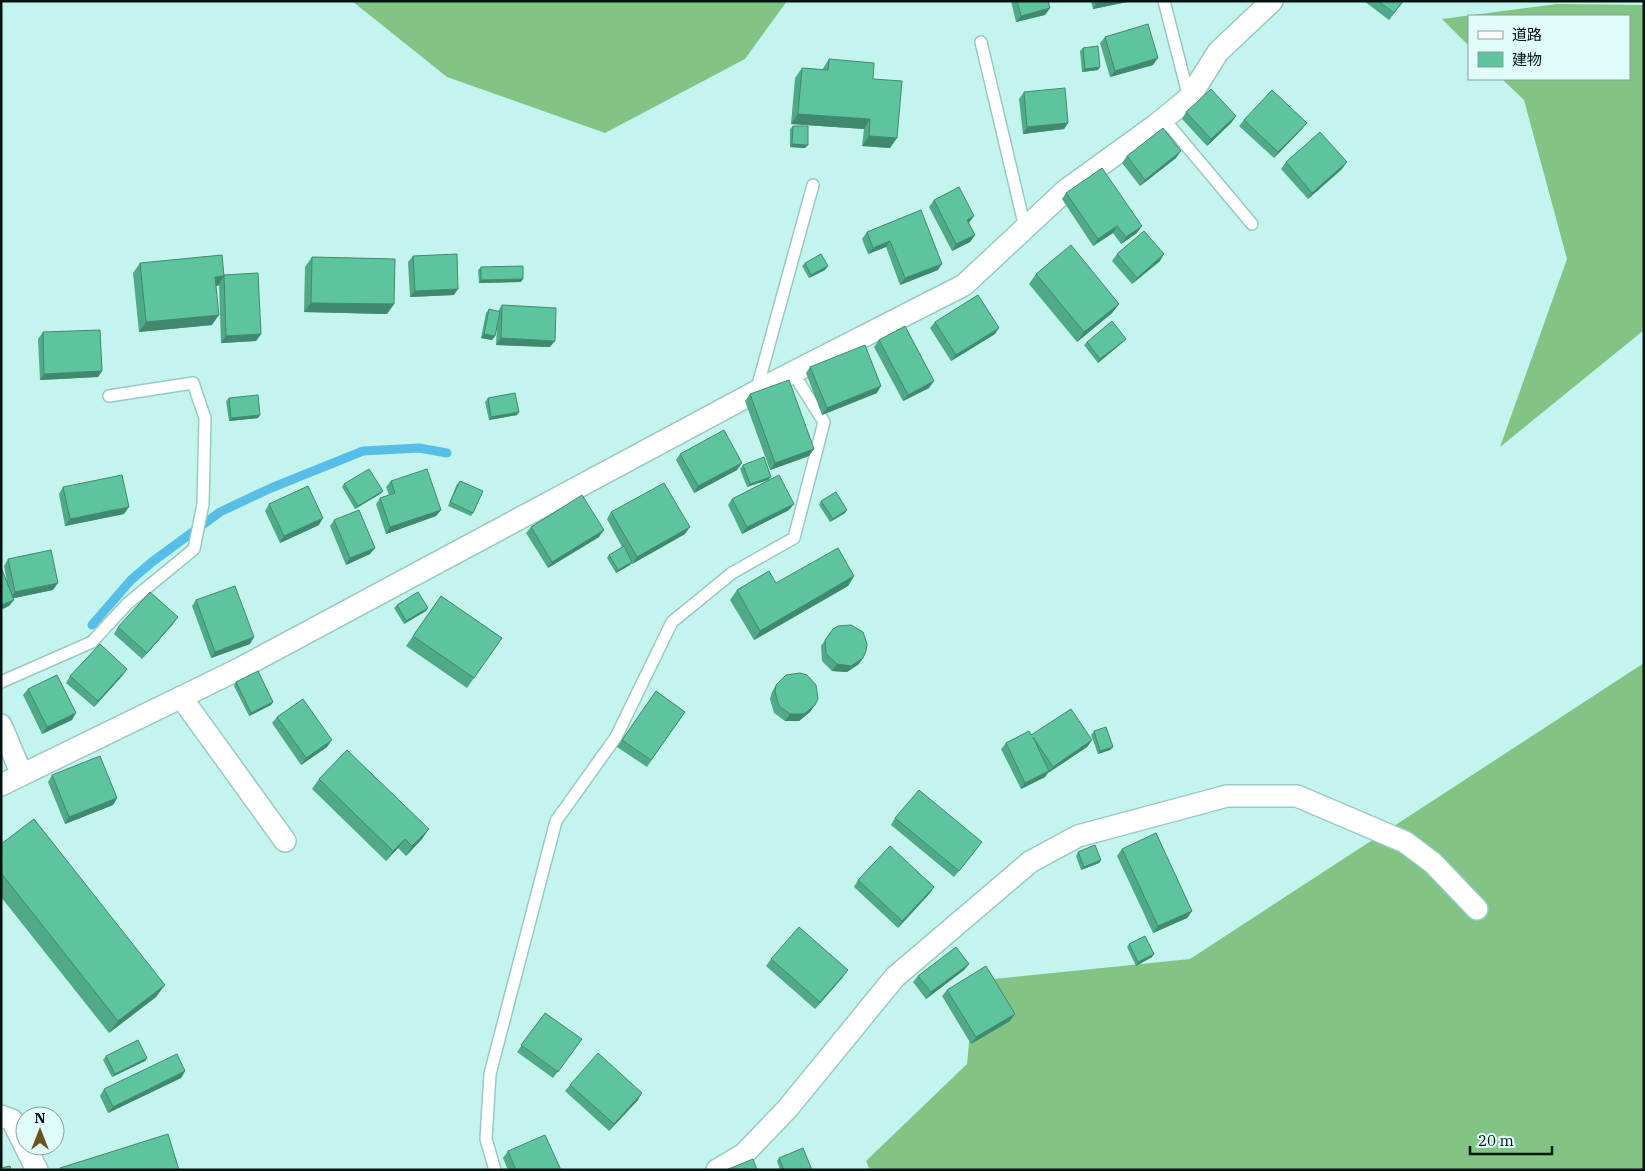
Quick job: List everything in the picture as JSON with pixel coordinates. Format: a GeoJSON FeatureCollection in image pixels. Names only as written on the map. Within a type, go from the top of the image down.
{"type":"FeatureCollection","features":[{"type":"Feature","properties":{"kind":"street"},"geometry":{"type":"LineString","coordinates":[[1,785],[237,670],[756,392],[964,285],[1066,190],[1164,119],[1189,98],[1218,52],[1272,1]]}},
{"type":"Feature","properties":{"kind":"street"},"geometry":{"type":"LineString","coordinates":[[182,697],[285,842]]}},
{"type":"Feature","properties":{"kind":"street"},"geometry":{"type":"LineString","coordinates":[[1,725],[22,775]]}},
{"type":"Feature","properties":{"kind":"street"},"geometry":{"type":"LineString","coordinates":[[718,1170],[744,1154],[788,1108],[895,977],[1030,862],[1078,836],[1227,796],[1297,796],[1405,842],[1433,863],[1477,909]]}},
{"type":"Feature","properties":{"kind":"street"},"geometry":{"type":"LineString","coordinates":[[1,1116],[12,1120],[37,1170]]}},
{"type":"Feature","properties":{"kind":"lane"},"geometry":{"type":"LineString","coordinates":[[1164,1],[1189,98]]}},
{"type":"Feature","properties":{"kind":"lane"},"geometry":{"type":"LineString","coordinates":[[981,42],[1025,228]]}},
{"type":"Feature","properties":{"kind":"lane"},"geometry":{"type":"LineString","coordinates":[[1164,119],[1252,224]]}},
{"type":"Feature","properties":{"kind":"lane"},"geometry":{"type":"LineString","coordinates":[[756,392],[813,185]]}},
{"type":"Feature","properties":{"kind":"lane"},"geometry":{"type":"LineString","coordinates":[[495,1170],[486,1139],[490,1074],[556,821],[616,738],[672,622],[732,573],[794,538],[824,422],[793,373]]}},
{"type":"Feature","properties":{"kind":"lane"},"geometry":{"type":"LineString","coordinates":[[1,682],[92,642],[126,604],[194,549],[203,504],[205,418],[192,383],[109,396]]}},
{"type":"Feature","properties":{"kind":"green space"},"geometry":{"type":"Polygon","coordinates":[[[352,1],[787,1],[745,59],[605,133],[447,77],[352,1]]]}},
{"type":"Feature","properties":{"kind":"green space"},"geometry":{"type":"Polygon","coordinates":[[[1557,4],[1644,5],[1644,330],[1500,447],[1567,259],[1524,100],[1503,80],[1630,80],[1630,15],[1473,15],[1557,4]]]}},
{"type":"Feature","properties":{"kind":"green space"},"geometry":{"type":"Polygon","coordinates":[[[1468,16],[1468,45],[1442,19],[1468,16]]]}},
{"type":"Feature","properties":{"kind":"green space"},"geometry":{"type":"Polygon","coordinates":[[[1644,663],[1644,1170],[870,1170],[866,1161],[967,1064],[975,981],[1190,959],[1644,663]]]}},
{"type":"Feature","properties":{"kind":"building"},"geometry":{"type":"Polygon","coordinates":[[[1017,1],[1048,1],[1050,8],[1021,16],[1017,1]]]}},
{"type":"Feature","properties":{"kind":"building"},"geometry":{"type":"Polygon","coordinates":[[[1378,1],[1403,1],[1394,13],[1378,1]]]}},
{"type":"Feature","properties":{"kind":"building"},"geometry":{"type":"Polygon","coordinates":[[[1148,24],[1158,58],[1115,71],[1105,37],[1148,24]]]}},
{"type":"Feature","properties":{"kind":"building"},"geometry":{"type":"Polygon","coordinates":[[[1098,46],[1100,67],[1085,69],[1083,48],[1098,46]]]}},
{"type":"Feature","properties":{"kind":"building"},"geometry":{"type":"Polygon","coordinates":[[[829,59],[874,63],[873,79],[902,81],[897,138],[869,136],[870,119],[798,114],[802,68],[828,70],[829,59]]]}},
{"type":"Feature","properties":{"kind":"building"},"geometry":{"type":"Polygon","coordinates":[[[1065,88],[1068,123],[1027,127],[1024,92],[1065,88]]]}},
{"type":"Feature","properties":{"kind":"building"},"geometry":{"type":"Polygon","coordinates":[[[1211,89],[1236,116],[1211,139],[1186,112],[1211,89]]]}},
{"type":"Feature","properties":{"kind":"building"},"geometry":{"type":"Polygon","coordinates":[[[1272,90],[1307,123],[1278,152],[1244,120],[1272,90]]]}},
{"type":"Feature","properties":{"kind":"building"},"geometry":{"type":"Polygon","coordinates":[[[793,126],[808,126],[808,145],[792,144],[793,126]]]}},
{"type":"Feature","properties":{"kind":"building"},"geometry":{"type":"Polygon","coordinates":[[[1163,128],[1181,151],[1145,180],[1127,156],[1163,128]]]}},
{"type":"Feature","properties":{"kind":"building"},"geometry":{"type":"Polygon","coordinates":[[[1320,132],[1347,162],[1312,193],[1286,162],[1320,132]]]}},
{"type":"Feature","properties":{"kind":"building"},"geometry":{"type":"Polygon","coordinates":[[[1102,168],[1142,226],[1126,237],[1117,226],[1098,239],[1066,193],[1102,168]]]}},
{"type":"Feature","properties":{"kind":"building"},"geometry":{"type":"Polygon","coordinates":[[[959,187],[974,216],[967,220],[975,235],[956,244],[934,200],[959,187]]]}},
{"type":"Feature","properties":{"kind":"building"},"geometry":{"type":"Polygon","coordinates":[[[921,210],[942,264],[905,278],[890,241],[873,248],[867,232],[921,210]]]}},
{"type":"Feature","properties":{"kind":"building"},"geometry":{"type":"Polygon","coordinates":[[[1144,231],[1164,254],[1137,278],[1117,254],[1144,231]]]}},
{"type":"Feature","properties":{"kind":"building"},"geometry":{"type":"Polygon","coordinates":[[[1071,245],[1119,304],[1084,332],[1036,274],[1071,245]]]}},
{"type":"Feature","properties":{"kind":"building"},"geometry":{"type":"Polygon","coordinates":[[[457,254],[458,289],[415,291],[413,256],[457,254]]]}},
{"type":"Feature","properties":{"kind":"building"},"geometry":{"type":"Polygon","coordinates":[[[821,254],[828,266],[811,275],[805,263],[821,254]]]}},
{"type":"Feature","properties":{"kind":"building"},"geometry":{"type":"Polygon","coordinates":[[[222,255],[224,276],[215,277],[219,315],[146,322],[140,263],[222,255]]]}},
{"type":"Feature","properties":{"kind":"building"},"geometry":{"type":"Polygon","coordinates":[[[312,257],[395,259],[394,304],[311,303],[312,257]]]}},
{"type":"Feature","properties":{"kind":"building"},"geometry":{"type":"Polygon","coordinates":[[[523,266],[523,279],[481,280],[481,267],[523,266]]]}},
{"type":"Feature","properties":{"kind":"building"},"geometry":{"type":"Polygon","coordinates":[[[258,273],[261,334],[226,336],[224,275],[258,273]]]}},
{"type":"Feature","properties":{"kind":"building"},"geometry":{"type":"Polygon","coordinates":[[[978,295],[999,328],[956,355],[935,322],[978,295]]]}},
{"type":"Feature","properties":{"kind":"building"},"geometry":{"type":"Polygon","coordinates":[[[502,305],[556,308],[555,341],[501,338],[502,305]]]}},
{"type":"Feature","properties":{"kind":"building"},"geometry":{"type":"Polygon","coordinates":[[[489,309],[500,312],[495,336],[484,334],[489,309]]]}},
{"type":"Feature","properties":{"kind":"building"},"geometry":{"type":"Polygon","coordinates":[[[1112,321],[1126,339],[1100,359],[1087,342],[1112,321]]]}},
{"type":"Feature","properties":{"kind":"building"},"geometry":{"type":"Polygon","coordinates":[[[905,326],[934,381],[908,395],[879,340],[905,326]]]}},
{"type":"Feature","properties":{"kind":"building"},"geometry":{"type":"Polygon","coordinates":[[[100,330],[102,371],[44,374],[43,332],[100,330]]]}},
{"type":"Feature","properties":{"kind":"building"},"geometry":{"type":"Polygon","coordinates":[[[865,345],[881,386],[827,408],[810,367],[865,345]]]}},
{"type":"Feature","properties":{"kind":"building"},"geometry":{"type":"Polygon","coordinates":[[[789,380],[814,449],[775,463],[750,394],[789,380]]]}},
{"type":"Feature","properties":{"kind":"building"},"geometry":{"type":"Polygon","coordinates":[[[515,393],[519,412],[491,417],[488,398],[515,393]]]}},
{"type":"Feature","properties":{"kind":"building"},"geometry":{"type":"Polygon","coordinates":[[[258,395],[260,415],[231,418],[229,398],[258,395]]]}},
{"type":"Feature","properties":{"kind":"building"},"geometry":{"type":"Polygon","coordinates":[[[724,430],[742,463],[698,486],[680,454],[724,430]]]}},
{"type":"Feature","properties":{"kind":"building"},"geometry":{"type":"Polygon","coordinates":[[[764,457],[771,477],[750,484],[743,465],[764,457]]]}},
{"type":"Feature","properties":{"kind":"building"},"geometry":{"type":"Polygon","coordinates":[[[369,469],[383,491],[358,506],[344,484],[369,469]]]}},
{"type":"Feature","properties":{"kind":"building"},"geometry":{"type":"Polygon","coordinates":[[[427,469],[441,510],[390,527],[380,498],[395,493],[391,481],[427,469]]]}},
{"type":"Feature","properties":{"kind":"building"},"geometry":{"type":"Polygon","coordinates":[[[122,475],[129,507],[70,519],[63,487],[122,475]]]}},
{"type":"Feature","properties":{"kind":"building"},"geometry":{"type":"Polygon","coordinates":[[[779,475],[794,504],[747,527],[732,499],[779,475]]]}},
{"type":"Feature","properties":{"kind":"building"},"geometry":{"type":"Polygon","coordinates":[[[460,481],[483,491],[473,513],[450,502],[460,481]]]}},
{"type":"Feature","properties":{"kind":"building"},"geometry":{"type":"Polygon","coordinates":[[[664,483],[690,527],[637,557],[611,512],[664,483]]]}},
{"type":"Feature","properties":{"kind":"building"},"geometry":{"type":"Polygon","coordinates":[[[308,486],[323,518],[284,536],[269,504],[308,486]]]}},
{"type":"Feature","properties":{"kind":"building"},"geometry":{"type":"Polygon","coordinates":[[[836,492],[847,510],[833,519],[821,501],[836,492]]]}},
{"type":"Feature","properties":{"kind":"building"},"geometry":{"type":"Polygon","coordinates":[[[582,495],[604,530],[552,562],[531,527],[582,495]]]}},
{"type":"Feature","properties":{"kind":"building"},"geometry":{"type":"Polygon","coordinates":[[[359,510],[375,548],[350,558],[334,520],[359,510]]]}},
{"type":"Feature","properties":{"kind":"building"},"geometry":{"type":"Polygon","coordinates":[[[624,546],[632,562],[618,570],[609,555],[624,546]]]}},
{"type":"Feature","properties":{"kind":"building"},"geometry":{"type":"Polygon","coordinates":[[[838,548],[854,576],[760,631],[737,590],[769,571],[776,583],[838,548]]]}},
{"type":"Feature","properties":{"kind":"building"},"geometry":{"type":"Polygon","coordinates":[[[51,550],[58,583],[15,592],[8,559],[51,550]]]}},
{"type":"Feature","properties":{"kind":"building"},"geometry":{"type":"Polygon","coordinates":[[[1,567],[14,600],[1,605],[1,567]]]}},
{"type":"Feature","properties":{"kind":"building"},"geometry":{"type":"Polygon","coordinates":[[[235,586],[254,637],[215,652],[196,600],[235,586]]]}},
{"type":"Feature","properties":{"kind":"building"},"geometry":{"type":"Polygon","coordinates":[[[150,592],[178,617],[147,653],[118,627],[150,592]]]}},
{"type":"Feature","properties":{"kind":"building"},"geometry":{"type":"Polygon","coordinates":[[[418,592],[428,608],[406,621],[397,605],[418,592]]]}},
{"type":"Feature","properties":{"kind":"building"},"geometry":{"type":"Polygon","coordinates":[[[441,596],[502,638],[474,678],[413,636],[441,596]]]}},
{"type":"Feature","properties":{"kind":"building"},"geometry":{"type":"Polygon","coordinates":[[[851,625],[863,632],[867,644],[866,651],[863,658],[851,666],[837,664],[826,654],[825,640],[833,629],[838,626],[851,625]]]}},
{"type":"Feature","properties":{"kind":"building"},"geometry":{"type":"Polygon","coordinates":[[[100,644],[127,669],[98,701],[70,676],[100,644]]]}},
{"type":"Feature","properties":{"kind":"building"},"geometry":{"type":"Polygon","coordinates":[[[258,671],[273,702],[251,713],[236,682],[258,671]]]}},
{"type":"Feature","properties":{"kind":"building"},"geometry":{"type":"Polygon","coordinates":[[[800,673],[807,675],[816,685],[818,699],[815,705],[804,714],[790,714],[779,706],[775,692],[776,685],[786,675],[800,673]]]}},
{"type":"Feature","properties":{"kind":"building"},"geometry":{"type":"Polygon","coordinates":[[[57,675],[76,713],[47,727],[28,689],[57,675]]]}},
{"type":"Feature","properties":{"kind":"building"},"geometry":{"type":"Polygon","coordinates":[[[656,691],[685,712],[651,760],[622,740],[656,691]]]}},
{"type":"Feature","properties":{"kind":"building"},"geometry":{"type":"Polygon","coordinates":[[[303,699],[332,740],[306,758],[277,717],[303,699]]]}},
{"type":"Feature","properties":{"kind":"building"},"geometry":{"type":"Polygon","coordinates":[[[1071,709],[1092,740],[1053,767],[1033,737],[1049,771],[1025,783],[1006,743],[1029,731],[1031,735],[1071,709]]]}},
{"type":"Feature","properties":{"kind":"building"},"geometry":{"type":"Polygon","coordinates":[[[1106,727],[1113,747],[1100,751],[1094,731],[1106,727]]]}},
{"type":"Feature","properties":{"kind":"building"},"geometry":{"type":"Polygon","coordinates":[[[347,750],[429,829],[412,846],[405,839],[393,851],[319,779],[347,750]]]}},
{"type":"Feature","properties":{"kind":"building"},"geometry":{"type":"Polygon","coordinates":[[[100,756],[117,798],[69,817],[52,775],[100,756]]]}},
{"type":"Feature","properties":{"kind":"building"},"geometry":{"type":"Polygon","coordinates":[[[919,790],[982,842],[959,871],[895,818],[919,790]]]}},
{"type":"Feature","properties":{"kind":"building"},"geometry":{"type":"Polygon","coordinates":[[[34,819],[165,985],[118,1021],[1,873],[1,844],[34,819]]]}},
{"type":"Feature","properties":{"kind":"building"},"geometry":{"type":"Polygon","coordinates":[[[1156,833],[1192,911],[1158,926],[1122,849],[1156,833]]]}},
{"type":"Feature","properties":{"kind":"building"},"geometry":{"type":"Polygon","coordinates":[[[1095,845],[1101,860],[1084,867],[1078,852],[1095,845]]]}},
{"type":"Feature","properties":{"kind":"building"},"geometry":{"type":"Polygon","coordinates":[[[890,846],[934,887],[902,921],[858,880],[890,846]]]}},
{"type":"Feature","properties":{"kind":"building"},"geometry":{"type":"Polygon","coordinates":[[[799,927],[848,970],[820,1002],[771,959],[799,927]]]}},
{"type":"Feature","properties":{"kind":"building"},"geometry":{"type":"Polygon","coordinates":[[[1145,936],[1154,954],[1138,962],[1129,944],[1145,936]]]}},
{"type":"Feature","properties":{"kind":"building"},"geometry":{"type":"Polygon","coordinates":[[[956,947],[969,964],[931,992],[918,976],[956,947]]]}},
{"type":"Feature","properties":{"kind":"building"},"geometry":{"type":"Polygon","coordinates":[[[986,966],[1015,1014],[976,1037],[947,990],[986,966]]]}},
{"type":"Feature","properties":{"kind":"building"},"geometry":{"type":"Polygon","coordinates":[[[545,1013],[582,1039],[558,1072],[521,1045],[545,1013]]]}},
{"type":"Feature","properties":{"kind":"building"},"geometry":{"type":"Polygon","coordinates":[[[138,1040],[147,1058],[115,1074],[106,1056],[138,1040]]]}},
{"type":"Feature","properties":{"kind":"building"},"geometry":{"type":"Polygon","coordinates":[[[598,1053],[642,1093],[614,1124],[570,1085],[598,1053]]]}},
{"type":"Feature","properties":{"kind":"building"},"geometry":{"type":"Polygon","coordinates":[[[177,1054],[185,1071],[113,1107],[104,1089],[177,1054]]]}},
{"type":"Feature","properties":{"kind":"building"},"geometry":{"type":"Polygon","coordinates":[[[168,1134],[179,1170],[61,1170],[60,1168],[168,1134]]]}},
{"type":"Feature","properties":{"kind":"building"},"geometry":{"type":"Polygon","coordinates":[[[545,1135],[561,1170],[516,1170],[508,1151],[545,1135]]]}},
{"type":"Feature","properties":{"kind":"building"},"geometry":{"type":"Polygon","coordinates":[[[803,1148],[812,1170],[784,1170],[779,1158],[803,1148]]]}},
{"type":"Feature","properties":{"kind":"building"},"geometry":{"type":"Polygon","coordinates":[[[753,1159],[757,1170],[726,1170],[753,1159]]]}},
{"type":"Feature","properties":{"kind":"building"},"geometry":{"type":"Polygon","coordinates":[[[10,1166],[11,1170],[1,1170],[1,1168],[10,1166]]]}},
{"type":"Feature","properties":{"kind":"waterway"},"geometry":{"type":"LineString","coordinates":[[92,625],[131,580],[152,562],[220,512],[271,488],[363,451],[419,448],[447,453]]}}]}
